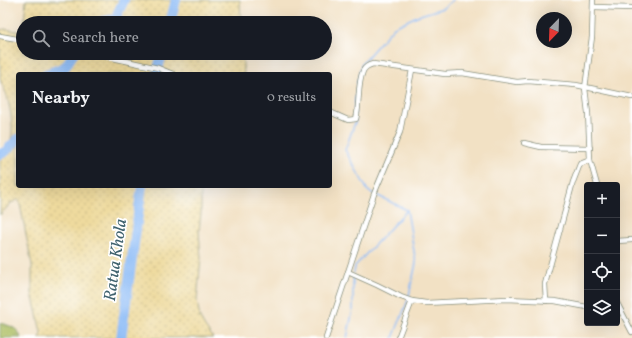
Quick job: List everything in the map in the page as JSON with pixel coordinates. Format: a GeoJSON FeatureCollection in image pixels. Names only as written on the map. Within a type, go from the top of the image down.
{"type":"FeatureCollection","features":[{"type":"Feature","properties":{"kind":"street"},"geometry":{"type":"LineString","coordinates":[[593,0],[592,37],[585,88],[588,113],[590,160],[596,182]]}},
{"type":"Feature","properties":{"kind":"street"},"geometry":{"type":"LineString","coordinates":[[594,7],[632,8]]}},
{"type":"Feature","properties":{"kind":"street"},"geometry":{"type":"LineString","coordinates":[[0,36],[16,39]]}},
{"type":"Feature","properties":{"kind":"street"},"geometry":{"type":"LineString","coordinates":[[122,60],[158,68],[168,72]]}},
{"type":"Feature","properties":{"kind":"street"},"geometry":{"type":"LineString","coordinates":[[332,113],[348,120],[356,119],[360,83],[363,71],[367,66],[373,64],[445,74],[462,73],[517,82],[528,81],[576,85],[632,98]]}},
{"type":"Feature","properties":{"kind":"street"},"geometry":{"type":"LineString","coordinates":[[326,338],[374,194],[400,132],[412,70]]}},
{"type":"Feature","properties":{"kind":"street"},"geometry":{"type":"LineString","coordinates":[[524,143],[541,147],[590,148]]}},
{"type":"Feature","properties":{"kind":"street"},"geometry":{"type":"LineString","coordinates":[[546,301],[545,284],[573,182],[580,164],[590,160]]}},
{"type":"Feature","properties":{"kind":"street"},"geometry":{"type":"LineString","coordinates":[[620,241],[632,240]]}},
{"type":"Feature","properties":{"kind":"street"},"geometry":{"type":"LineString","coordinates":[[348,272],[412,301],[426,303],[506,298],[546,301],[584,307]]}},
{"type":"Feature","properties":{"kind":"street"},"geometry":{"type":"LineString","coordinates":[[398,338],[412,301]]}},
{"type":"Feature","properties":{"kind":"street"},"geometry":{"type":"LineString","coordinates":[[620,310],[632,332]]}},
{"type":"Feature","properties":{"kind":"green space"},"geometry":{"type":"Polygon","coordinates":[[[0,323],[16,329],[21,338],[0,338],[0,323]]]}},
{"type":"Feature","properties":{"kind":"sand"},"geometry":{"type":"Polygon","coordinates":[[[26,0],[240,0],[241,16],[25,16],[26,0]]]}},
{"type":"Feature","properties":{"kind":"sand"},"geometry":{"type":"Polygon","coordinates":[[[5,29],[16,31],[16,60],[243,60],[244,72],[16,72],[16,188],[201,188],[199,231],[201,258],[197,300],[200,318],[213,338],[40,338],[41,332],[32,293],[32,265],[19,199],[11,203],[0,215],[0,156],[6,151],[10,144],[12,127],[8,100],[0,79],[0,30],[5,29]]]}},
{"type":"Feature","properties":{"kind":"waterway"},"geometry":{"type":"LineString","coordinates":[[116,16],[124,0]]}},
{"type":"Feature","properties":{"kind":"waterway","name":"Ratua Khola"},"geometry":{"type":"LineString","coordinates":[[172,16],[176,0]]}},
{"type":"Feature","properties":{"kind":"waterway"},"geometry":{"type":"LineString","coordinates":[[355,114],[354,109],[357,83],[362,63],[394,27],[417,16],[443,8],[453,0]]}},
{"type":"Feature","properties":{"kind":"waterway"},"geometry":{"type":"LineString","coordinates":[[51,72],[65,67],[70,60]]}},
{"type":"Feature","properties":{"kind":"waterway","name":"Ratua Khola"},"geometry":{"type":"LineString","coordinates":[[157,72],[160,60]]}},
{"type":"Feature","properties":{"kind":"waterway"},"geometry":{"type":"LineString","coordinates":[[356,120],[345,150],[368,191],[407,210],[416,263],[408,300],[393,338]]}},
{"type":"Feature","properties":{"kind":"waterway"},"geometry":{"type":"LineString","coordinates":[[0,154],[5,152],[16,141]]}},
{"type":"Feature","properties":{"kind":"waterway","name":"Ratua Khola"},"geometry":{"type":"LineString","coordinates":[[121,338],[142,188]]}},
{"type":"Feature","properties":{"kind":"waterway"},"geometry":{"type":"LineString","coordinates":[[354,273],[355,266],[407,210]]}},
{"type":"Feature","properties":{"kind":"waterway"},"geometry":{"type":"LineString","coordinates":[[347,338],[353,309],[353,277]]}}]}
